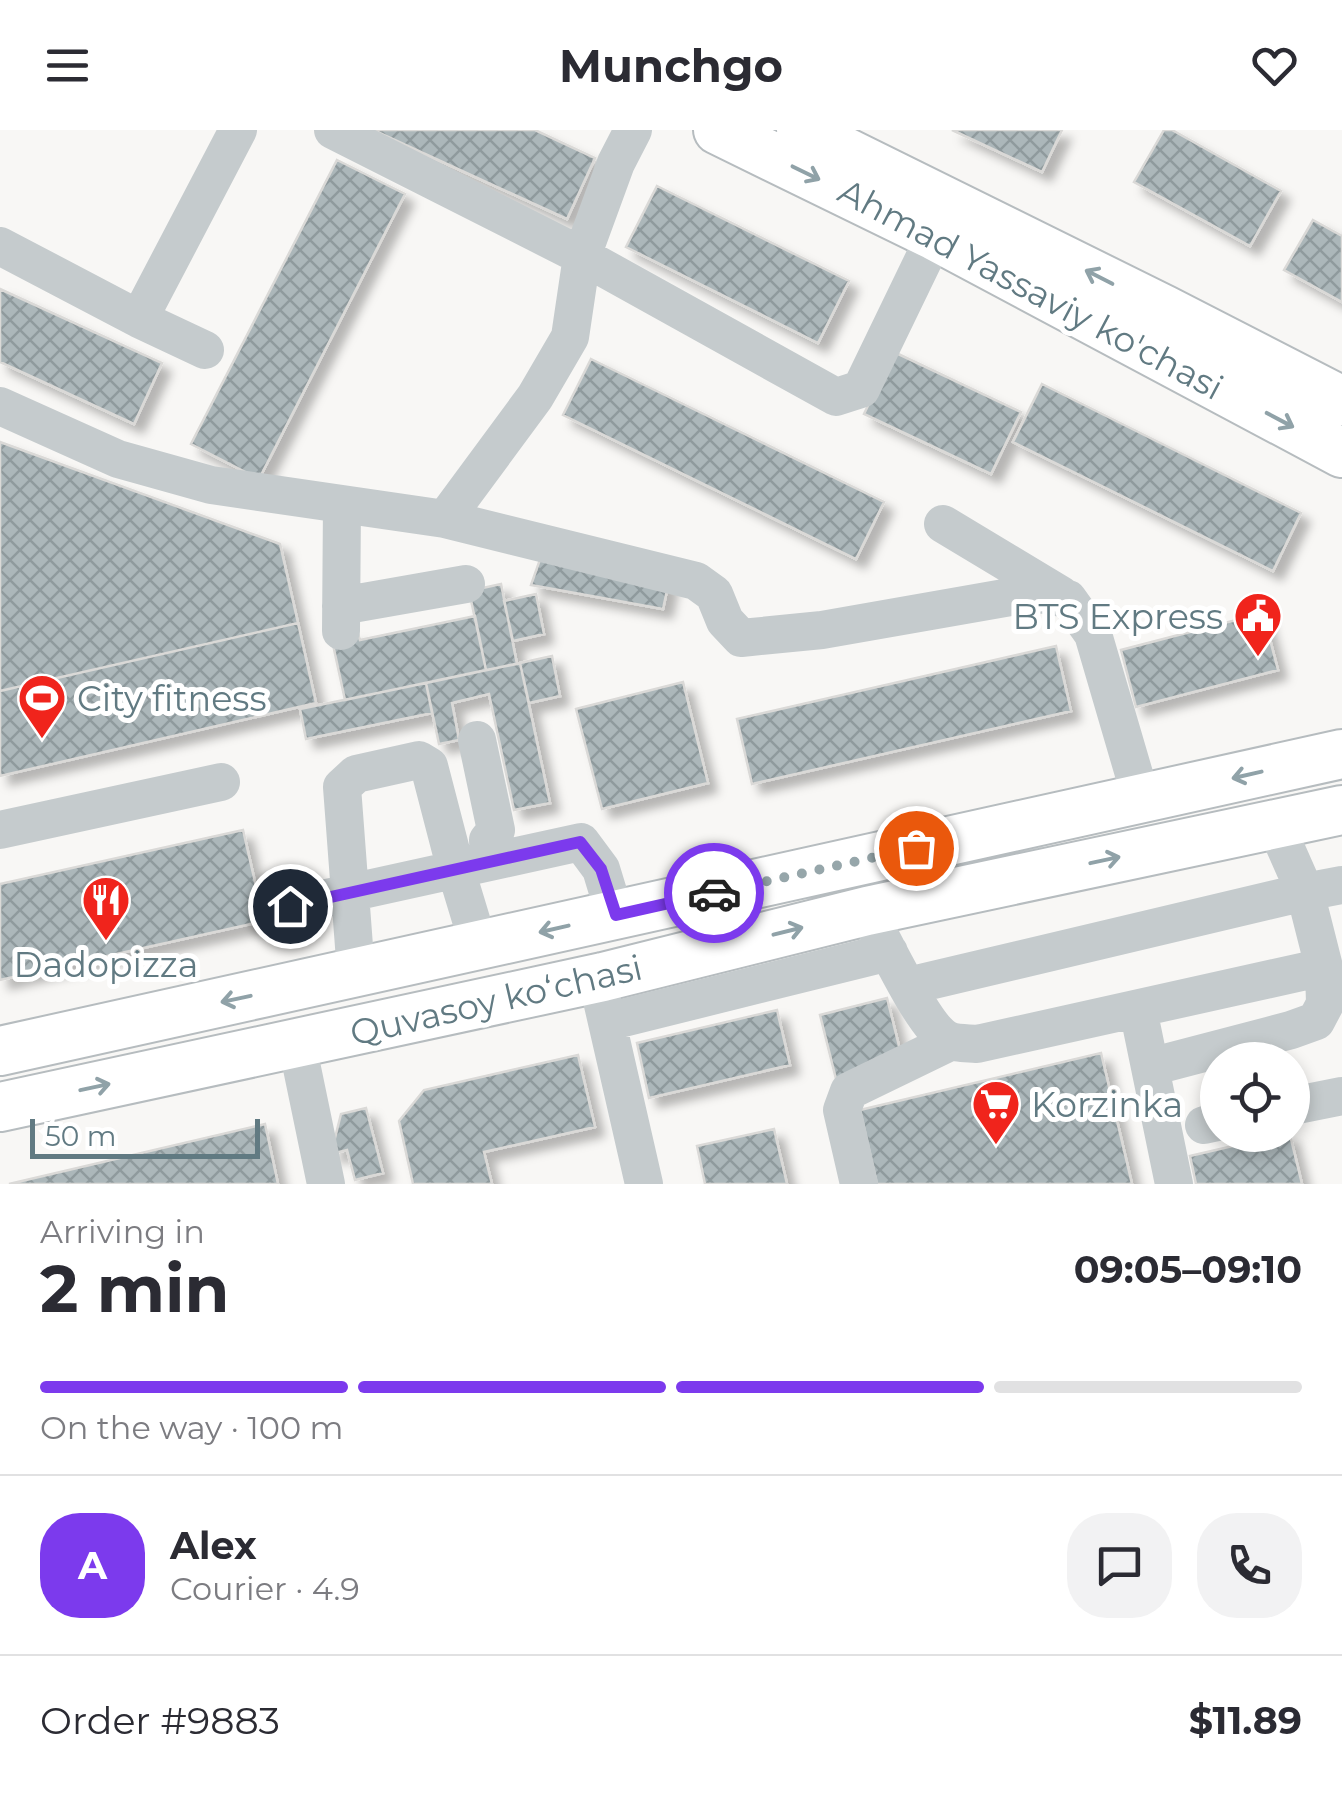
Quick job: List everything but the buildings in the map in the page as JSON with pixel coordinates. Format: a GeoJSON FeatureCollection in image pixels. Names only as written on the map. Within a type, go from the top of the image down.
{"type":"FeatureCollection","features":[{"type":"Feature","properties":{"kind":"main road","name":"Ahmad Yassaviy ko'chasi"},"geometry":{"type":"LineString","coordinates":[[718,130],[935,236],[1342,401]]}},
{"type":"Feature","properties":{"kind":"main road","name":"Ahmad Yassaviy ko'chasi"},"geometry":{"type":"LineString","coordinates":[[801,130],[1154,328],[1342,452]]}},
{"type":"Feature","properties":{"kind":"main road","name":"Quvasoy koʻchasi"},"geometry":{"type":"LineString","coordinates":[[0,1052],[1342,754]]}},
{"type":"Feature","properties":{"kind":"main road","name":"Quvasoy koʻchasi"},"geometry":{"type":"LineString","coordinates":[[0,1107],[297,1044],[602,1000],[878,931],[1275,824],[1342,810]]}},
{"type":"Feature","properties":{"kind":"street"},"geometry":{"type":"LineString","coordinates":[[139,319],[238,130]]}},
{"type":"Feature","properties":{"kind":"street"},"geometry":{"type":"LineString","coordinates":[[333,130],[582,256],[836,397],[861,388],[935,236]]}},
{"type":"Feature","properties":{"kind":"street"},"geometry":{"type":"LineString","coordinates":[[445,519],[535,397],[570,337],[582,256],[616,164],[633,130]]}},
{"type":"Feature","properties":{"kind":"street"},"geometry":{"type":"LineString","coordinates":[[0,246],[204,350]]}},
{"type":"Feature","properties":{"kind":"street"},"geometry":{"type":"LineString","coordinates":[[0,406],[118,459],[211,485],[445,519],[696,581],[714,594],[724,621],[741,638],[822,630],[1033,593],[1068,599]]}},
{"type":"Feature","properties":{"kind":"street"},"geometry":{"type":"LineString","coordinates":[[342,504],[341,619],[466,584]]}},
{"type":"Feature","properties":{"kind":"street"},"geometry":{"type":"LineString","coordinates":[[943,524],[1068,599],[1093,634],[1140,798]]}},
{"type":"Feature","properties":{"kind":"street"},"geometry":{"type":"LineString","coordinates":[[472,866],[496,830],[477,740]]}},
{"type":"Feature","properties":{"kind":"street"},"geometry":{"type":"LineString","coordinates":[[356,973],[342,787],[356,774],[420,760],[429,766],[472,866],[479,946]]}},
{"type":"Feature","properties":{"kind":"street"},"geometry":{"type":"LineString","coordinates":[[0,830],[221,782]]}},
{"type":"Feature","properties":{"kind":"street"},"geometry":{"type":"LineString","coordinates":[[1150,1068],[1316,1021],[1325,1004],[1324,889],[1275,824]]}},
{"type":"Feature","properties":{"kind":"street"},"geometry":{"type":"LineString","coordinates":[[290,906],[580,842],[601,869],[616,915]]}},
{"type":"Feature","properties":{"kind":"street"},"geometry":{"type":"LineString","coordinates":[[908,986],[1324,889]]}},
{"type":"Feature","properties":{"kind":"street"},"geometry":{"type":"LineString","coordinates":[[878,931],[932,1029],[950,1042]]}},
{"type":"Feature","properties":{"kind":"street"},"geometry":{"type":"LineString","coordinates":[[859,1184],[842,1110],[850,1091],[950,1042],[977,1044],[1324,967]]}},
{"type":"Feature","properties":{"kind":"street"},"geometry":{"type":"LineString","coordinates":[[602,1000],[632,1181]]}},
{"type":"Feature","properties":{"kind":"street"},"geometry":{"type":"LineString","coordinates":[[1138,1009],[1174,1184]]}},
{"type":"Feature","properties":{"kind":"street"},"geometry":{"type":"LineString","coordinates":[[297,1044],[326,1184]]}},
{"type":"Feature","properties":{"kind":"street"},"geometry":{"type":"LineString","coordinates":[[1310,1102],[1342,1096]]}},
{"type":"Feature","properties":{"kind":"way so far"},"geometry":{"type":"LineString","coordinates":[[714,893],[916,848]]}},
{"type":"Feature","properties":{"kind":"place","name":"BTS Express"},"geometry":{"type":"Point","coordinates":[1258,658]}},
{"type":"Feature","properties":{"kind":"place","name":"City fitness"},"geometry":{"type":"Point","coordinates":[42,740]}},
{"type":"Feature","properties":{"kind":"place","name":"Dadopizza"},"geometry":{"type":"Point","coordinates":[106,942]}},
{"type":"Feature","properties":{"kind":"place","name":"Korzinka"},"geometry":{"type":"Point","coordinates":[996,1146]}},
{"type":"Feature","properties":{"kind":"route"},"geometry":{"type":"LineString","coordinates":[[290,906],[580,842],[601,869],[616,915],[714,893]]}}]}
